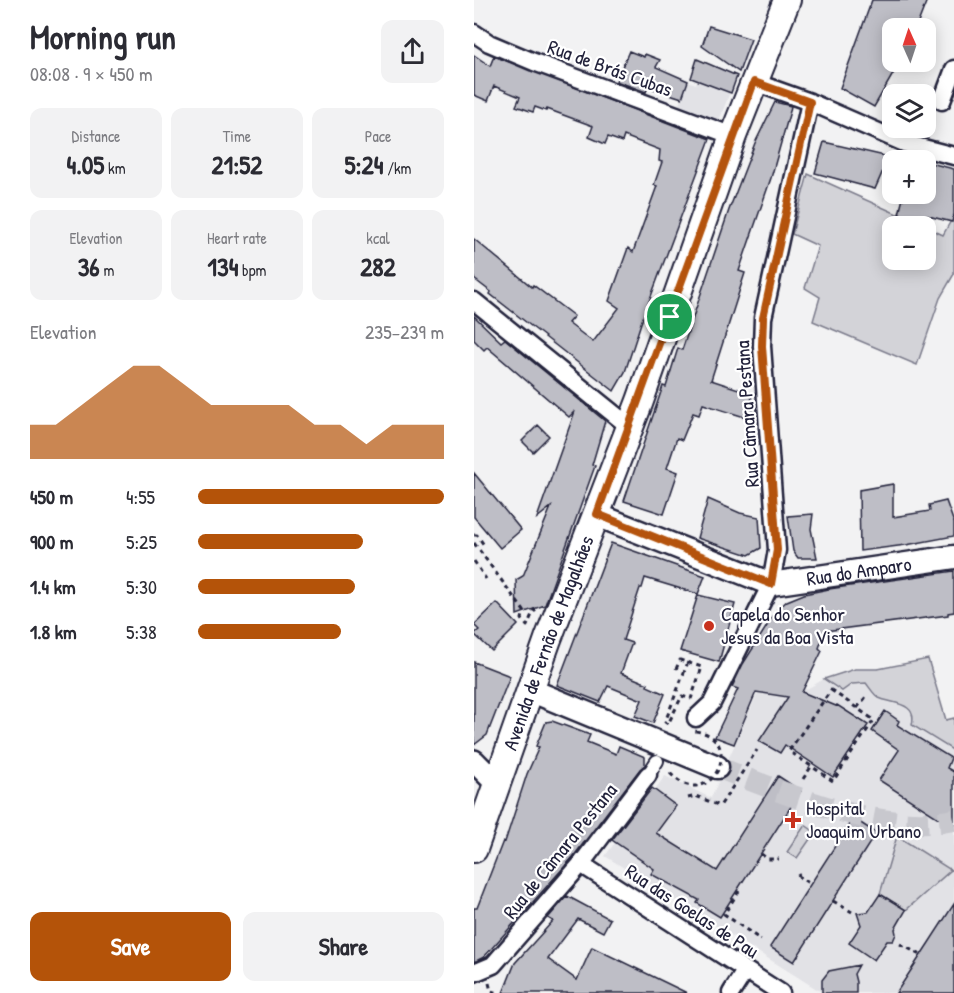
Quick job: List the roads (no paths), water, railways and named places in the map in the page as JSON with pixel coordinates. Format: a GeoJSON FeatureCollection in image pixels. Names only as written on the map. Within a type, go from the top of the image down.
{"type":"FeatureCollection","features":[{"type":"Feature","properties":{"kind":"main road","name":"Avenida de Fernão de Magalhães"},"geometry":{"type":"LineString","coordinates":[[474,849],[530,690],[630,427],[734,136],[787,0]]}},
{"type":"Feature","properties":{"kind":"main road"},"geometry":{"type":"LineString","coordinates":[[597,514],[771,584]]}},
{"type":"Feature","properties":{"kind":"main road","name":"Rua do Amparo"},"geometry":{"type":"LineString","coordinates":[[771,584],[954,557]]}},
{"type":"Feature","properties":{"kind":"main road"},"geometry":{"type":"LineString","coordinates":[[530,690],[717,767]]}},
{"type":"Feature","properties":{"kind":"street","name":"Rua de Brás Cubas"},"geometry":{"type":"LineString","coordinates":[[474,33],[489,43],[534,62],[734,136]]}},
{"type":"Feature","properties":{"kind":"street"},"geometry":{"type":"LineString","coordinates":[[942,101],[954,69]]}},
{"type":"Feature","properties":{"kind":"street"},"geometry":{"type":"LineString","coordinates":[[754,82],[810,102],[904,143],[954,156]]}},
{"type":"Feature","properties":{"kind":"street","name":"Rua Câmara Pestana"},"geometry":{"type":"LineString","coordinates":[[771,584],[777,550],[762,346],[763,318],[810,102]]}},
{"type":"Feature","properties":{"kind":"street"},"geometry":{"type":"LineString","coordinates":[[474,301],[630,427]]}},
{"type":"Feature","properties":{"kind":"street"},"geometry":{"type":"LineString","coordinates":[[695,724],[712,703],[771,584]]}},
{"type":"Feature","properties":{"kind":"street"},"geometry":{"type":"LineString","coordinates":[[474,761],[497,784]]}},
{"type":"Feature","properties":{"kind":"street"},"geometry":{"type":"LineString","coordinates":[[648,775],[657,761]]}},
{"type":"Feature","properties":{"kind":"street","name":"Rua de Câmara Pestana"},"geometry":{"type":"LineString","coordinates":[[474,973],[493,965],[581,864],[648,775]]}},
{"type":"Feature","properties":{"kind":"street","name":"Rua das Goelas de Pau"},"geometry":{"type":"LineString","coordinates":[[581,864],[781,993]]}},
{"type":"Feature","properties":{"kind":"street"},"geometry":{"type":"LineString","coordinates":[[731,993],[745,971]]}},
{"type":"Feature","properties":{"kind":"tunnel"},"geometry":{"type":"LineString","coordinates":[[717,767],[802,799],[864,817],[895,822],[925,823],[954,820]]}},
{"type":"Feature","properties":{"kind":"place","name":"Capela do Senhor Jesus da Boa Vista"},"geometry":{"type":"Point","coordinates":[709,626]}},
{"type":"Feature","properties":{"kind":"place","name":"Hospital Joaquim Urbano"},"geometry":{"type":"Point","coordinates":[793,820]}}]}
